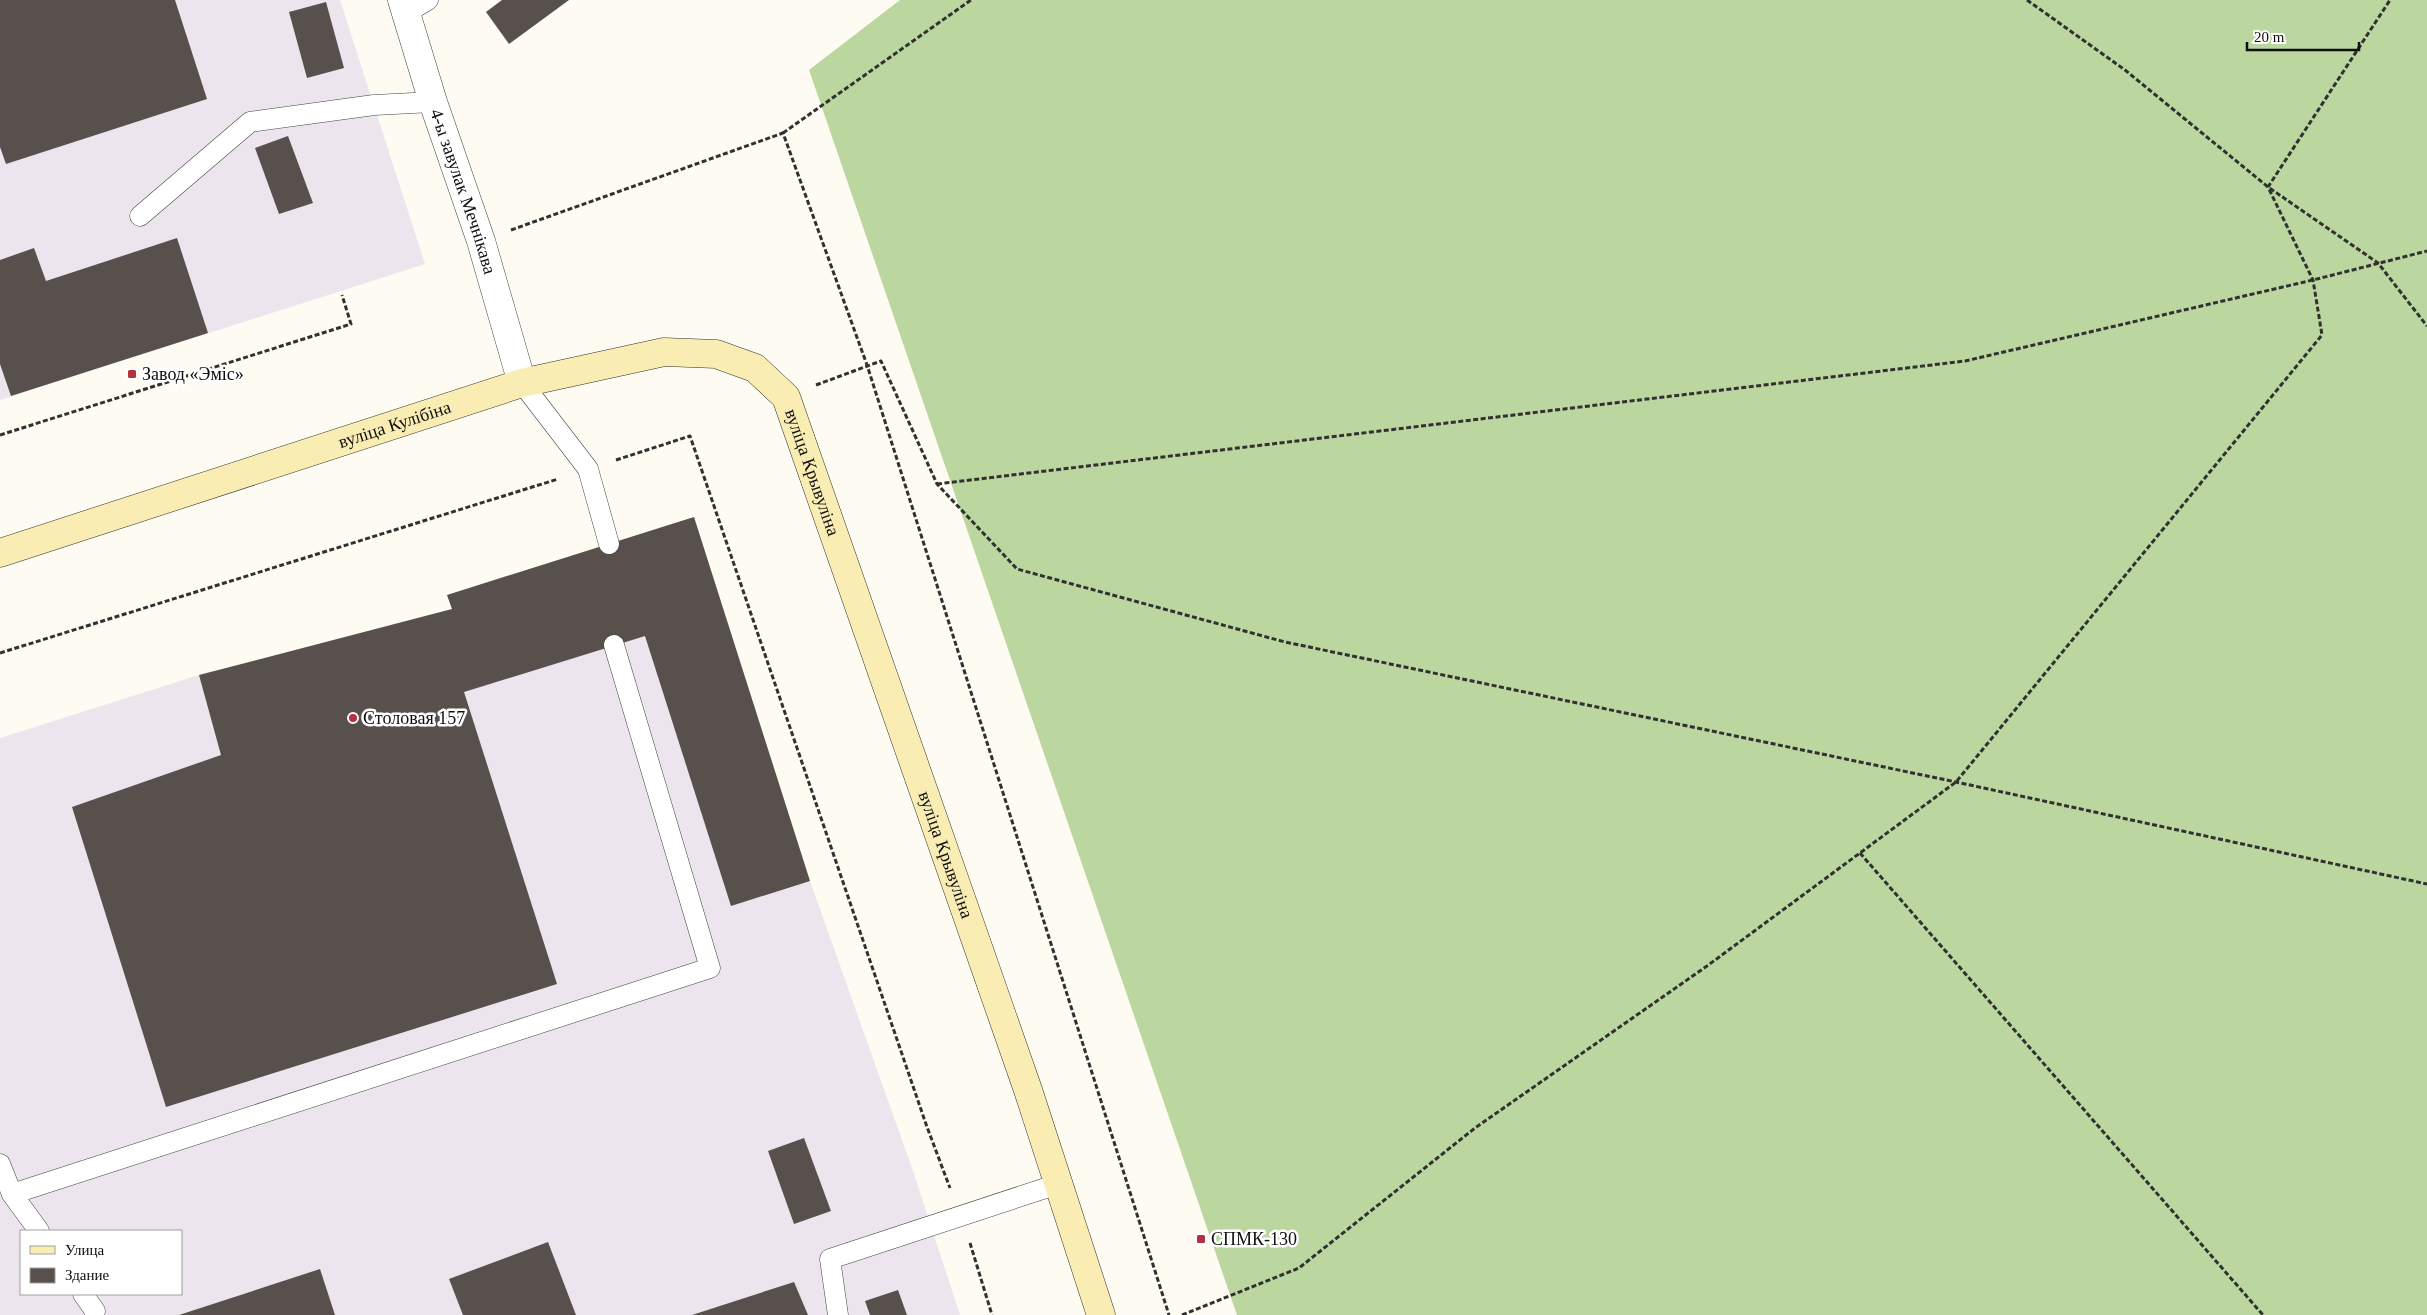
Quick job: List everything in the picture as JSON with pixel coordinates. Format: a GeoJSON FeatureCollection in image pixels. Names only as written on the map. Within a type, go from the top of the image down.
{"type":"FeatureCollection","features":[{"type":"Feature","properties":{"kind":"main road","name":"вуліца Кулібіна"},"geometry":{"type":"LineString","coordinates":[[0,553],[522,383],[664,352],[716,354],[755,368],[786,397]]}},
{"type":"Feature","properties":{"kind":"main road","name":"вуліца Крывуліна"},"geometry":{"type":"LineString","coordinates":[[786,397],[1028,1090],[1101,1315]]}},
{"type":"Feature","properties":{"kind":"street","name":"4-ы завулак Мечнікава"},"geometry":{"type":"LineString","coordinates":[[412,4],[433,102],[481,241],[522,383]]}},
{"type":"Feature","properties":{"kind":"lane"},"geometry":{"type":"LineString","coordinates":[[140,216],[250,122],[374,105],[433,102]]}},
{"type":"Feature","properties":{"kind":"lane"},"geometry":{"type":"LineString","coordinates":[[522,383],[588,469],[608,544]]}},
{"type":"Feature","properties":{"kind":"lane"},"geometry":{"type":"LineString","coordinates":[[12,1194],[710,968],[614,645]]}},
{"type":"Feature","properties":{"kind":"lane"},"geometry":{"type":"LineString","coordinates":[[0,1164],[12,1194],[38,1230]]}},
{"type":"Feature","properties":{"kind":"lane"},"geometry":{"type":"LineString","coordinates":[[838,1315],[830,1260],[1058,1184]]}},
{"type":"Feature","properties":{"kind":"lane"},"geometry":{"type":"LineString","coordinates":[[84,1295],[96,1311]]}},
{"type":"Feature","properties":{"kind":"path"},"geometry":{"type":"LineString","coordinates":[[481,241],[784,133],[971,0]]}},
{"type":"Feature","properties":{"kind":"path"},"geometry":{"type":"LineString","coordinates":[[2027,0],[2125,70],[2268,187],[2378,263],[2427,326]]}},
{"type":"Feature","properties":{"kind":"path"},"geometry":{"type":"LineString","coordinates":[[2268,187],[2390,0]]}},
{"type":"Feature","properties":{"kind":"path"},"geometry":{"type":"LineString","coordinates":[[784,133],[866,364],[1169,1315]]}},
{"type":"Feature","properties":{"kind":"path"},"geometry":{"type":"LineString","coordinates":[[1182,1315],[1299,1268],[1475,1128],[1707,966],[1956,782],[2322,335],[2313,280],[2268,187]]}},
{"type":"Feature","properties":{"kind":"path"},"geometry":{"type":"LineString","coordinates":[[937,484],[1965,361],[2313,280],[2427,251]]}},
{"type":"Feature","properties":{"kind":"path"},"geometry":{"type":"LineString","coordinates":[[0,435],[351,324],[342,296]]}},
{"type":"Feature","properties":{"kind":"path"},"geometry":{"type":"LineString","coordinates":[[786,397],[866,364],[881,361],[937,484],[1017,569],[1285,642],[1956,782],[2427,884]]}},
{"type":"Feature","properties":{"kind":"path"},"geometry":{"type":"LineString","coordinates":[[1860,853],[2263,1315]]}},
{"type":"Feature","properties":{"kind":"shaded area"},"geometry":{"type":"Polygon","coordinates":[[[0,0],[340,0],[425,264],[0,400],[0,0]]]}},
{"type":"Feature","properties":{"kind":"shaded area"},"geometry":{"type":"Polygon","coordinates":[[[694,517],[810,881],[913,1171],[960,1315],[0,1315],[0,738],[199,675],[452,609],[447,595],[694,517]]]}},
{"type":"Feature","properties":{"kind":"green space"},"geometry":{"type":"Polygon","coordinates":[[[900,0],[2427,0],[2427,1315],[1237,1315],[809,70],[900,0]]]}},
{"type":"Feature","properties":{"kind":"building"},"geometry":{"type":"Polygon","coordinates":[[[0,0],[175,0],[207,99],[6,164],[0,147],[0,0]]]}},
{"type":"Feature","properties":{"kind":"building"},"geometry":{"type":"Polygon","coordinates":[[[502,0],[569,0],[509,44],[486,12],[502,0]]]}},
{"type":"Feature","properties":{"kind":"building"},"geometry":{"type":"Polygon","coordinates":[[[326,2],[344,68],[307,78],[289,12],[326,2]]]}},
{"type":"Feature","properties":{"kind":"building"},"geometry":{"type":"Polygon","coordinates":[[[288,136],[313,203],[279,214],[255,148],[288,136]]]}},
{"type":"Feature","properties":{"kind":"building"},"geometry":{"type":"Polygon","coordinates":[[[177,238],[208,333],[11,396],[0,364],[0,260],[34,248],[46,281],[177,238]]]}},
{"type":"Feature","properties":{"kind":"building"},"geometry":{"type":"Polygon","coordinates":[[[694,517],[810,881],[731,906],[645,636],[464,692],[557,984],[166,1107],[72,807],[221,755],[199,675],[452,609],[447,595],[694,517]]]}},
{"type":"Feature","properties":{"kind":"building"},"geometry":{"type":"Polygon","coordinates":[[[804,1138],[831,1211],[794,1224],[768,1151],[804,1138]]]}},
{"type":"Feature","properties":{"kind":"building"},"geometry":{"type":"Polygon","coordinates":[[[548,1242],[576,1315],[463,1315],[449,1279],[548,1242]]]}},
{"type":"Feature","properties":{"kind":"building"},"geometry":{"type":"Polygon","coordinates":[[[320,1269],[335,1315],[179,1315],[320,1269]]]}},
{"type":"Feature","properties":{"kind":"building"},"geometry":{"type":"Polygon","coordinates":[[[794,1282],[808,1315],[692,1315],[794,1282]]]}},
{"type":"Feature","properties":{"kind":"building"},"geometry":{"type":"Polygon","coordinates":[[[898,1290],[907,1315],[870,1315],[865,1301],[898,1290]]]}},
{"type":"Feature","properties":{"kind":"place","name":"Завод «Эміс»"},"geometry":{"type":"Point","coordinates":[132,374]}},
{"type":"Feature","properties":{"kind":"place","name":"Столовая 157"},"geometry":{"type":"Point","coordinates":[353,718]}},
{"type":"Feature","properties":{"kind":"place","name":"СПМК-130"},"geometry":{"type":"Point","coordinates":[1201,1239]}}]}
